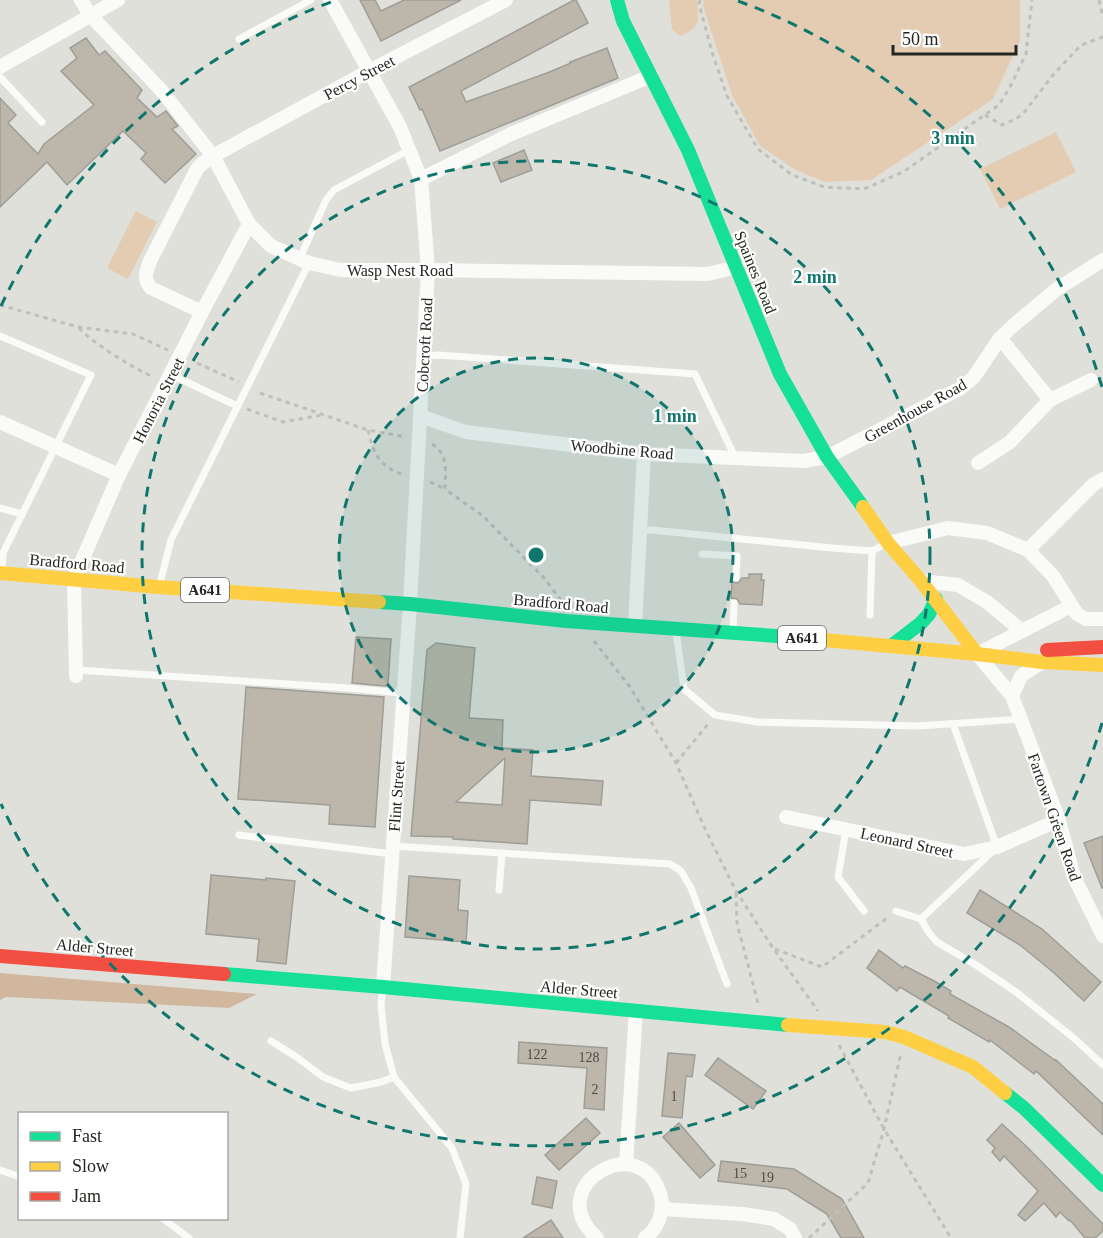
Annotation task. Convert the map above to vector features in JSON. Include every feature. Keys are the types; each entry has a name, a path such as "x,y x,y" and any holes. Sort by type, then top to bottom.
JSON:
{"street":[{"name":"Wasp Nest Road","path":"81,0 90,15 161,90 213,156 249,224 271,246 304,261 340,270 708,274 737,267"},
{"path":"0,67 118,0"},
{"name":"Cobcroft Road","path":"330,0 400,127 421,179 428,270 410,604"},
{"name":"Percy Street","path":"202,312 151,288 145,281 150,261 197,169 213,156 506,0"},
{"name":"Spaines Road","path":"617,0 623,21 688,150 780,375 827,457 888,543 936,599 977,654"},
{"path":"421,179 511,134 651,76"},
{"name":"Honoria Street","path":"74,579 119,476 249,224"},
{"name":"Greenhouse Road","path":"827,457 961,388 974,377 1000,338 1057,289 1103,260"},
{"path":"1000,338 1050,400"},
{"path":"978,463 1010,442 1050,400 1091,380"},
{"name":"Woodbine Road","path":"420,416 466,432 644,454 804,460 827,457"},
{"path":"0,422 119,476"},
{"path":"631,626 644,454"},
{"path":"1028,550 1094,484 1103,479"},
{"path":"888,543 948,528 987,533 1028,550 1053,576 1077,614 1086,619 1103,619"},
{"name":"Bradford Road","path":"1,574 410,604 566,621 733,632 977,654"},
{"path":"74,579 76,673"},
{"path":"921,581 958,585 987,602 1022,631"},
{"path":"891,646 921,623 929,614 936,599"},
{"name":"Flint Street","path":"383,987 410,604"},
{"path":"977,654 1071,606"},
{"name":"A641","path":"977,654 1103,647"},
{"name":"A641","path":"977,654 1042,662 1103,665"},
{"name":"Fartown Green Road","path":"977,654 1012,696 1059,820 1074,877 1103,936"},
{"path":"1012,696 1021,676 1042,662"},
{"name":"Leonard Street","path":"786,817 964,854 997,848 1059,820"},
{"name":"Alder Street","path":"0,956 383,987 885,1032 904,1037 974,1066 1024,1108 1103,1185"},
{"path":"626,1164 636,1011"},
{"path":"597,1238 589,1231 582,1216 580,1202 584,1188 598,1172 612,1165 626,1164 639,1168 650,1176 658,1187 662,1204 660,1218 652,1233 645,1238"},
{"path":"662,1209 743,1214 774,1219 790,1235"}],"lane":[{"path":"239,39 311,0"},
{"path":"0,77 42,122"},
{"path":"158,587 171,540 255,370 304,261 322,207 334,190 409,150"},
{"path":"0,336 91,375 3,553 1,574"},
{"path":"423,356 439,355 695,374 735,458"},
{"path":"170,375 239,403"},
{"path":"0,508 22,514"},
{"path":"640,530 832,549 872,551 888,543"},
{"path":"870,615 872,551"},
{"path":"702,554 737,556 736,578"},
{"path":"733,632 734,603"},
{"path":"676,628 684,689 715,715 757,722 918,726 1021,718"},
{"path":"76,673 404,693"},
{"path":"921,919 997,848 953,724"},
{"path":"846,829 838,877 864,911"},
{"path":"239,835 392,850 670,864 681,871 691,888 727,984"},
{"path":"499,890 502,854"},
{"path":"896,911 921,919 937,942 1016,992 1075,1039 1103,1065"},
{"path":"383,987 381,1005 385,1044 393,1077 452,1148 466,1184 460,1238"},
{"path":"271,1041 323,1077 351,1088 393,1077"},
{"path":"0,1170 18,1177"},
{"path":"165,1220 189,1238"}],"path":[{"path":"700,0 699,4 712,52 727,96 758,149 792,175 824,187 864,189 903,172 999,105 1026,54 1032,0"},
{"path":"1099,0 1103,18"},
{"path":"985,115 1002,125 1014,120 1023,114 1053,75 1081,45 1103,37"},
{"path":"0,305 78,327 133,334 168,350"},
{"path":"78,327 141,372 170,375"},
{"path":"197,363 242,383"},
{"path":"260,393 368,430 419,439 436,446 444,454 445,489"},
{"path":"239,403 283,422 324,414"},
{"path":"368,430 377,458 391,470 445,489 483,516 544,579"},
{"path":"630,687 676,763 736,891 823,1018"},
{"path":"676,763 715,715"},
{"path":"736,891 737,923 764,1022"},
{"path":"773,948 822,966 896,911"},
{"path":"809,1238 868,1183 884,1129 904,1037"},
{"path":"839,1045 884,1129 951,1238"}],"shaded area":[{"path":"669,0 697,0 698,22 693,29 681,36 672,30"},
{"path":"704,0 1020,0 1020,41 993,99 871,180 824,182 794,169 760,146 732,95 703,6"},
{"path":"1056,132 1076,172 1000,209 980,169"},
{"path":"136,211 157,222 128,279 107,268"},
{"path":"0,973 257,994 229,1008 6,997 0,1000"}],"building":[{"path":"360,0 375,0 381,11 404,0 461,0 381,41"},
{"path":"574,0 588,23 461,91 466,102 547,73 607,48 618,78 440,151 422,109 420,110 409,87"},
{"path":"86,38 99,55 105,51 142,90 137,98 157,117 166,111 178,126 172,129 196,154 165,183 141,159 146,153 123,131 67,185 47,162 0,207 0,98 16,115 8,123 38,154 44,144 94,105 61,71 77,58 70,48"},
{"path":"524,150 532,170 501,182 493,163"},
{"path":"749,574 762,574 761,580 764,580 762,605 740,604 737,599 731,598 732,582 738,583 742,578 749,578"},
{"path":"356,637 391,639 388,685 352,683"},
{"path":"436,643 475,648 469,718 503,720 502,748 533,750 531,776 603,781 601,805 530,800 527,844 453,839 453,837 411,836 427,650","holes":["505,758 502,805 456,802"]},
{"path":"246,687 384,697 375,827 329,824 330,805 238,799"},
{"path":"1103,836 1103,888 1102,888 1084,843"},
{"path":"211,875 295,881 286,964 257,961 259,939 206,934"},
{"path":"409,876 460,880 458,910 468,911 466,942 405,937"},
{"path":"980,890 1042,929 1101,982 1084,1001 1020,945 967,913"},
{"path":"879,950 903,968 905,966 936,982 951,991 950,994 1009,1027 1056,1060 1103,1104 1103,1135 1036,1071 1034,1074 990,1040 989,1042 948,1018 949,1016 900,987 897,991 867,968"},
{"path":"519,1042 607,1048 604,1110 584,1108 587,1068 518,1063"},
{"path":"668,1053 695,1055 692,1077 686,1076 682,1118 662,1116"},
{"path":"718,1058 766,1091 753,1109 705,1075"},
{"path":"586,1118 600,1133 559,1170 545,1155"},
{"path":"679,1123 715,1165 700,1178 663,1137"},
{"path":"1002,1124 1103,1224 1103,1231 1095,1238 1085,1238 1070,1220 1060,1212 1056,1217 1044,1203 1025,1221 1018,1215 1038,1191 1004,1156 1000,1161 992,1152 995,1148 987,1140"},
{"path":"721,1161 794,1169 842,1199 864,1238 841,1238 827,1214 787,1189 718,1181"},
{"path":"537,1177 557,1181 552,1208 532,1204"},
{"path":"551,1220 563,1238 523,1238"}],"traffic: fast":[{"path":"617,0 623,21 688,150 780,374 827,457 863,507"},
{"path":"891,646 921,623 929,614 936,599"},
{"path":"379,602 566,621 791,637"},
{"path":"224,974 788,1025"},
{"path":"1005,1093 1024,1108 1103,1185"}],"traffic: slow":[{"path":"863,507 888,543 921,581 977,654"},
{"path":"0,573 158,587 379,602"},
{"path":"791,637 1042,662 1103,665"},
{"path":"788,1025 885,1032 904,1037 973,1067 1005,1093"}],"traffic: jam":[{"path":"1047,650 1103,647"},
{"path":"0,956 224,974"}]}
